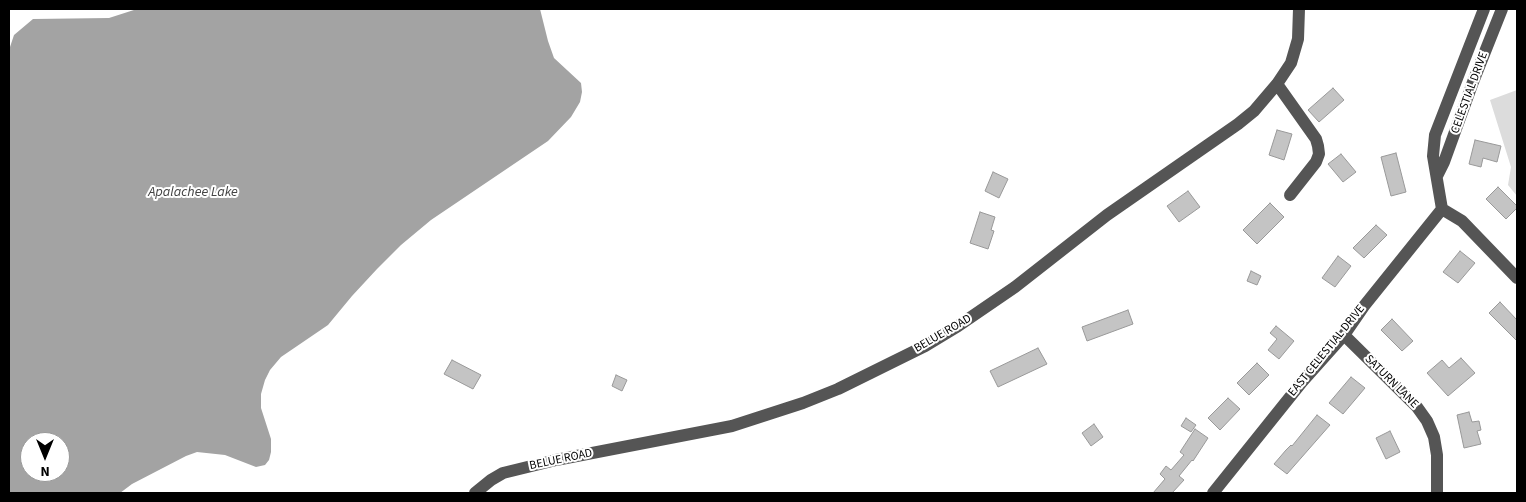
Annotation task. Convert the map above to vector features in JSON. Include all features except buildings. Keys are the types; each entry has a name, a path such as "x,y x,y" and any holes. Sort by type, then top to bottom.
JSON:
{"street":[{"name":"BELUE ROAD","path":"476,493 491,480 503,473 529,466 582,454 695,434 768,416 838,389 925,346 958,326 1014,287 1107,215 1238,124 1254,110 1277,84 1288,68 1295,51 1299,28 1299,9"},
{"name":"CELESTIAL DRIVE","path":"1442,208 1433,156 1435,134 1484,9"},
{"name":"CELESTIAL DRIVE","path":"1437,176 1502,9"},
{"path":"1277,84 1316,139 1319,154 1316,162 1290,195"},
{"path":"1442,208 1462,221 1517,278"},
{"name":"EAST CELESTIAL DRIVE","path":"1213,493 1302,382 1344,335 1442,208"},
{"name":"SATURN LANE","path":"1344,335 1417,407 1427,421 1434,438 1437,455 1437,493"}],"shaded area":[{"path":"1517,90 1517,196 1508,185 1511,167 1490,100"}],"water":[{"name":"Apalachee Lake","path":"137,9 540,9 554,58 581,83 582,92 580,102 571,117 548,141 431,220 401,245 377,269 328,325 281,357 270,370 261,394 261,408 271,439 271,452 269,460 265,465 256,467 225,455 197,452 132,484 120,493 9,493 9,54 14,35 33,19 109,18"}]}
